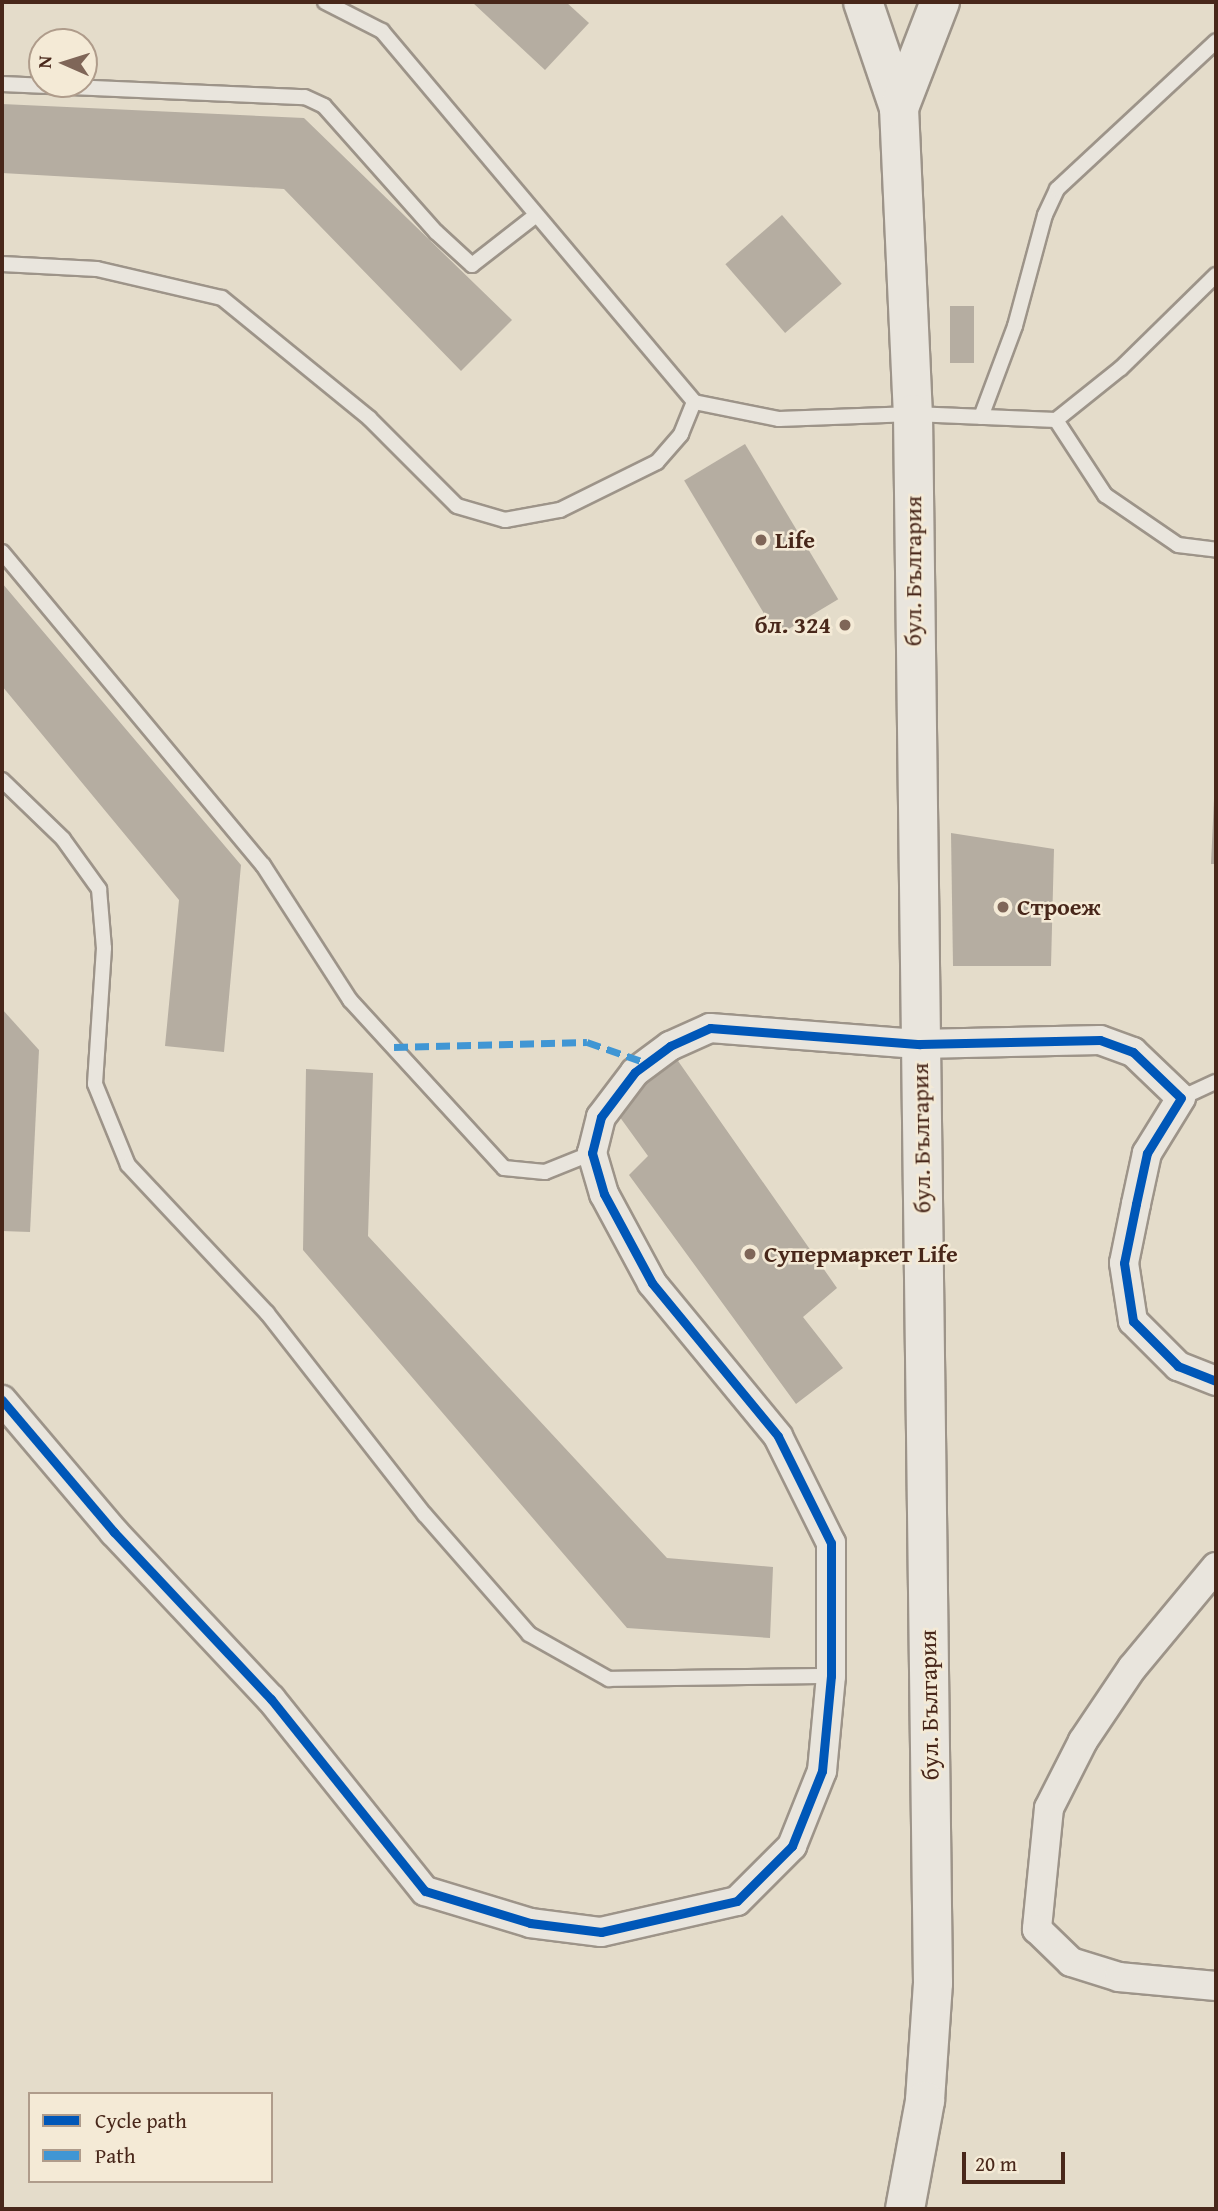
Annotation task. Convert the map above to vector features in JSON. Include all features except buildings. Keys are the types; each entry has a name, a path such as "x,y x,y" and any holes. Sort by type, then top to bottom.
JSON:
{"street":[{"path":"863,2 899,108"},
{"path":"899,108 940,2"},
{"name":"бул. България","path":"899,108 913,414 933,1983 925,2101 905,2209"},
{"path":"2,1400 114,1532 271,1699 425,1891 530,1923 601,1931 737,1901 792,1846 822,1771 831,1676 831,1543 778,1436 652,1283 604,1194 592,1153 601,1117 635,1072 670,1045 710,1028 920,1044 1100,1040 1133,1052 1181,1098 1147,1153 1124,1263 1133,1321 1178,1366 1216,1381"},
{"path":"1216,1567 1132,1668 1083,1741 1049,1808 1037,1929 1071,1962 1119,1977 1216,1986"}],"lane":[{"path":"325,2 382,31 694,402 779,419 913,414 1056,420 1121,368 1216,275"},
{"path":"981,417 1015,326 1045,215 1057,189 1216,41"},
{"path":"2,84 305,97 324,106 436,232 472,265 535,216"},
{"path":"2,264 97,269 222,298 369,418 457,506 505,520 560,510 657,462 681,434 694,402"},
{"path":"1056,420 1105,495 1178,545 1216,550"},
{"path":"2,552 263,864 350,1000 504,1168 545,1172 592,1153"},
{"path":"2,780 63,839 99,889 104,948 95,1084 128,1165 267,1313 425,1515 529,1634 609,1679 831,1676"},
{"path":"1181,1098 1216,1082"}],"marked path":[{"path":"394,1047 587,1042 647,1063"}],"cycle path":[{"path":"2,1400 114,1532 271,1699 425,1891 530,1923 601,1932 737,1901 792,1846 822,1771 831,1676 831,1543 778,1436 652,1283 604,1194 592,1153 601,1117 635,1072 670,1046 710,1028 920,1044 1100,1040 1133,1052 1181,1098 1147,1153 1136,1204 1124,1263 1133,1321 1178,1366 1216,1381"}],"place":[{"name":"Life","path":"761,540"},
{"name":"бл. 324","path":"845,625"},
{"name":"Строеж","path":"1003,907"},
{"name":"Супермаркет Life","path":"750,1254"}]}
